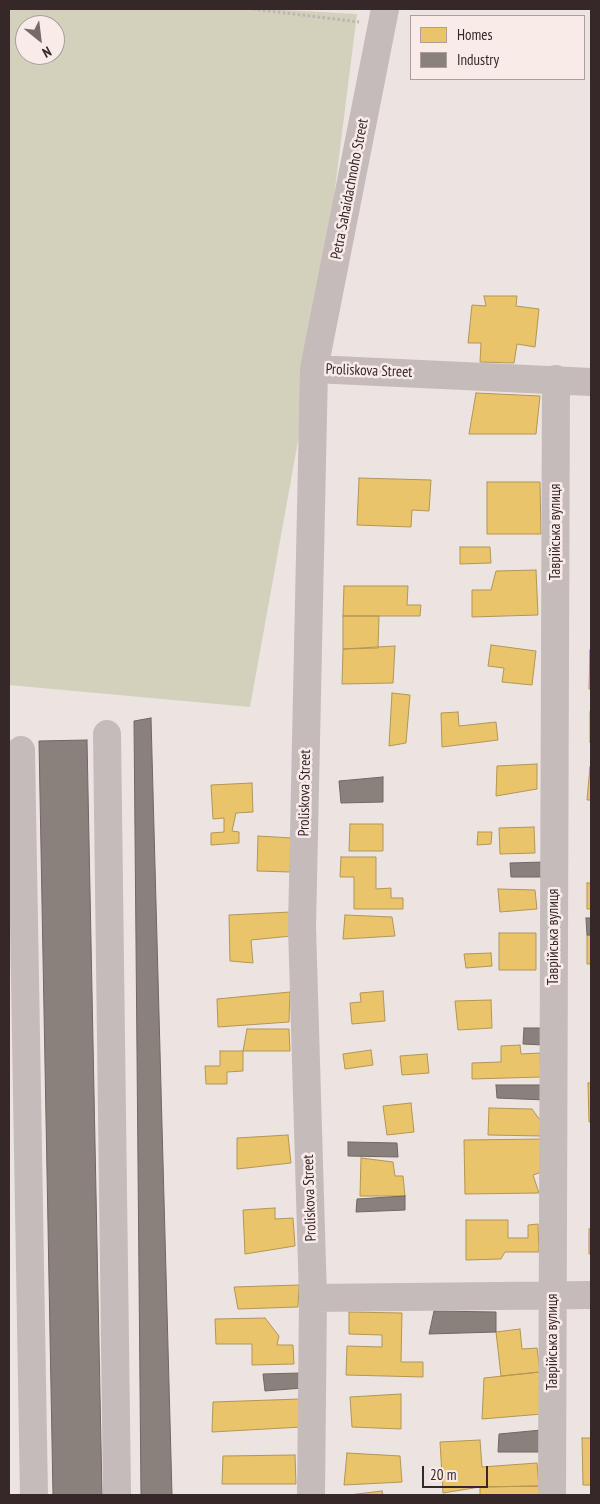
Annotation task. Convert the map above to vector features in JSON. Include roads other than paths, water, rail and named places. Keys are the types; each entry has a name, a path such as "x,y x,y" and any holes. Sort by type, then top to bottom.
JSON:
{"street":[{"name":"Petra Sahaidachnoho Street","path":"314,369 384,17"},
{"name":"Proliskova Street","path":"311,1495 312,1298 302,927 314,369 591,382"},
{"name":"Таврійська вулиця","path":"552,1495 556,379"},
{"path":"107,734 117,1495"},
{"path":"21,750 34,1495"},
{"path":"312,1298 591,1295"}]}
